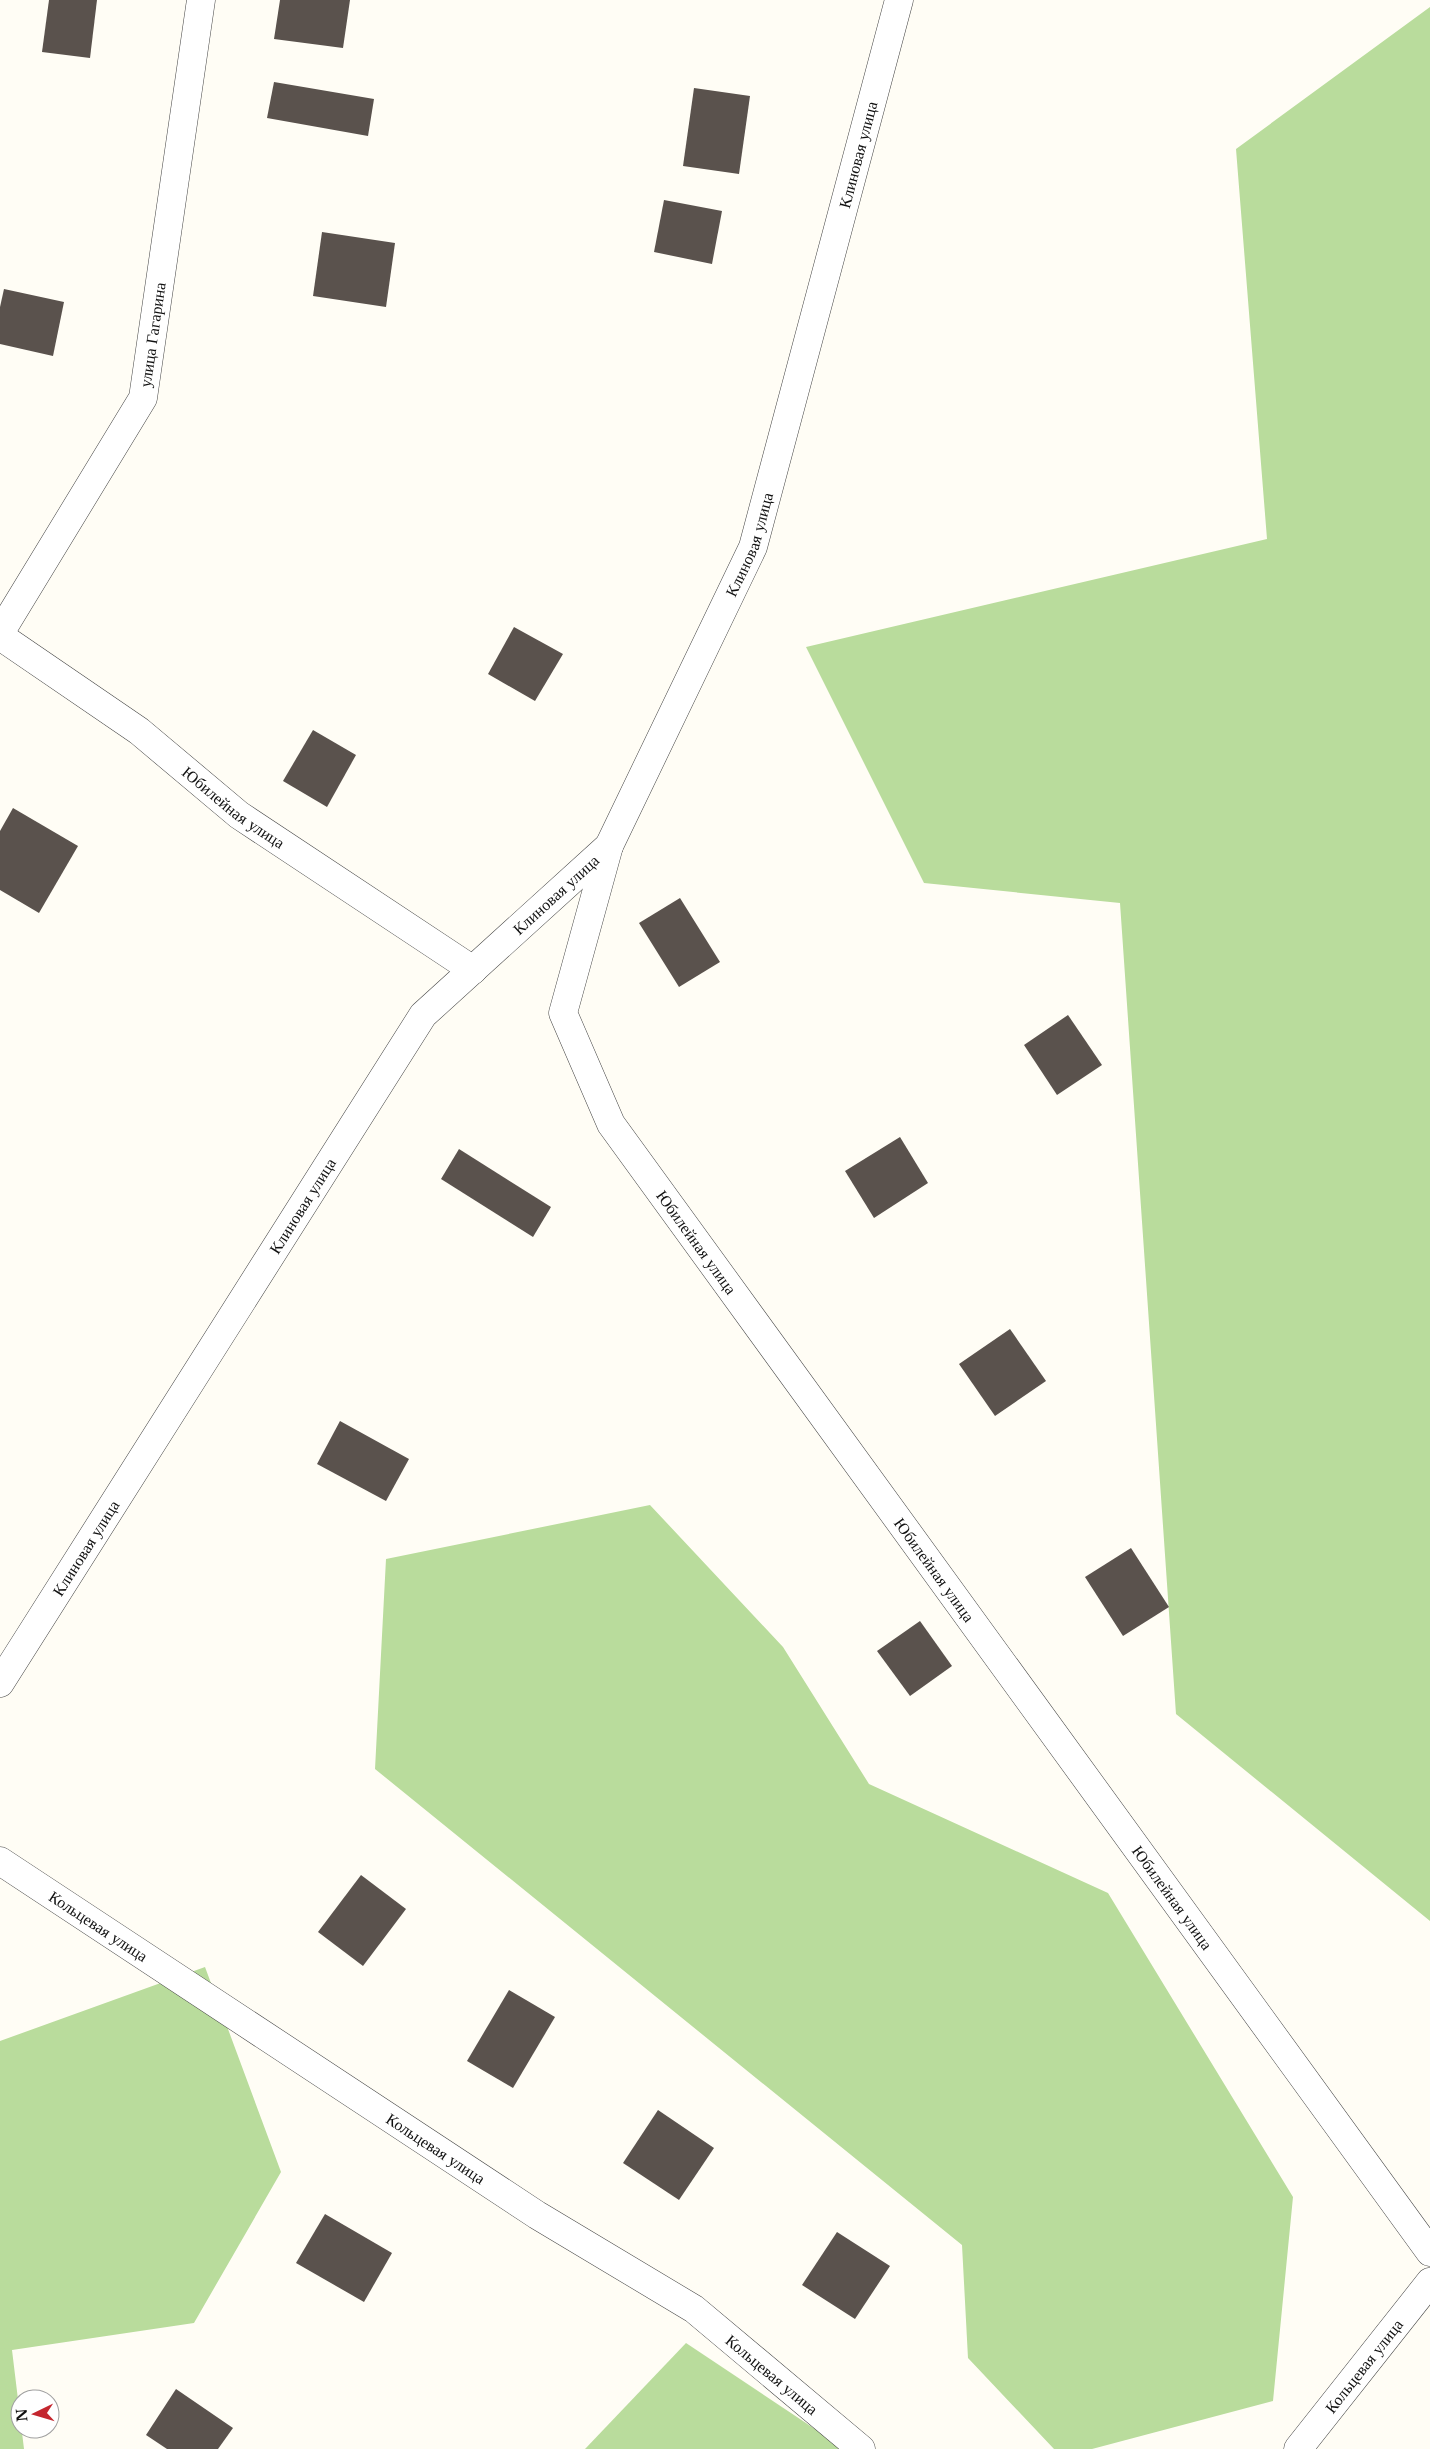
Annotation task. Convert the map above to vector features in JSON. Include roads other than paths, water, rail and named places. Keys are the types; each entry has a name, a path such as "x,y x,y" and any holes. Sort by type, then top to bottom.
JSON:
{"street":[{"name":"улица Гагарина","path":"0,635 142,398 201,0"},
{"name":"Клиновая улица","path":"0,1683 423,1015 609,846 753,547 899,0"},
{"name":"Юбилейная улица","path":"0,635 139,731 239,815 472,970"},
{"name":"Юбилейная улица","path":"609,846 563,1013 611,1124 1430,2252"},
{"name":"Кольцевая улица","path":"0,1861 537,2215 694,2309 861,2449"},
{"name":"Кольцевая улица","path":"1298,2449 1430,2282"}]}
